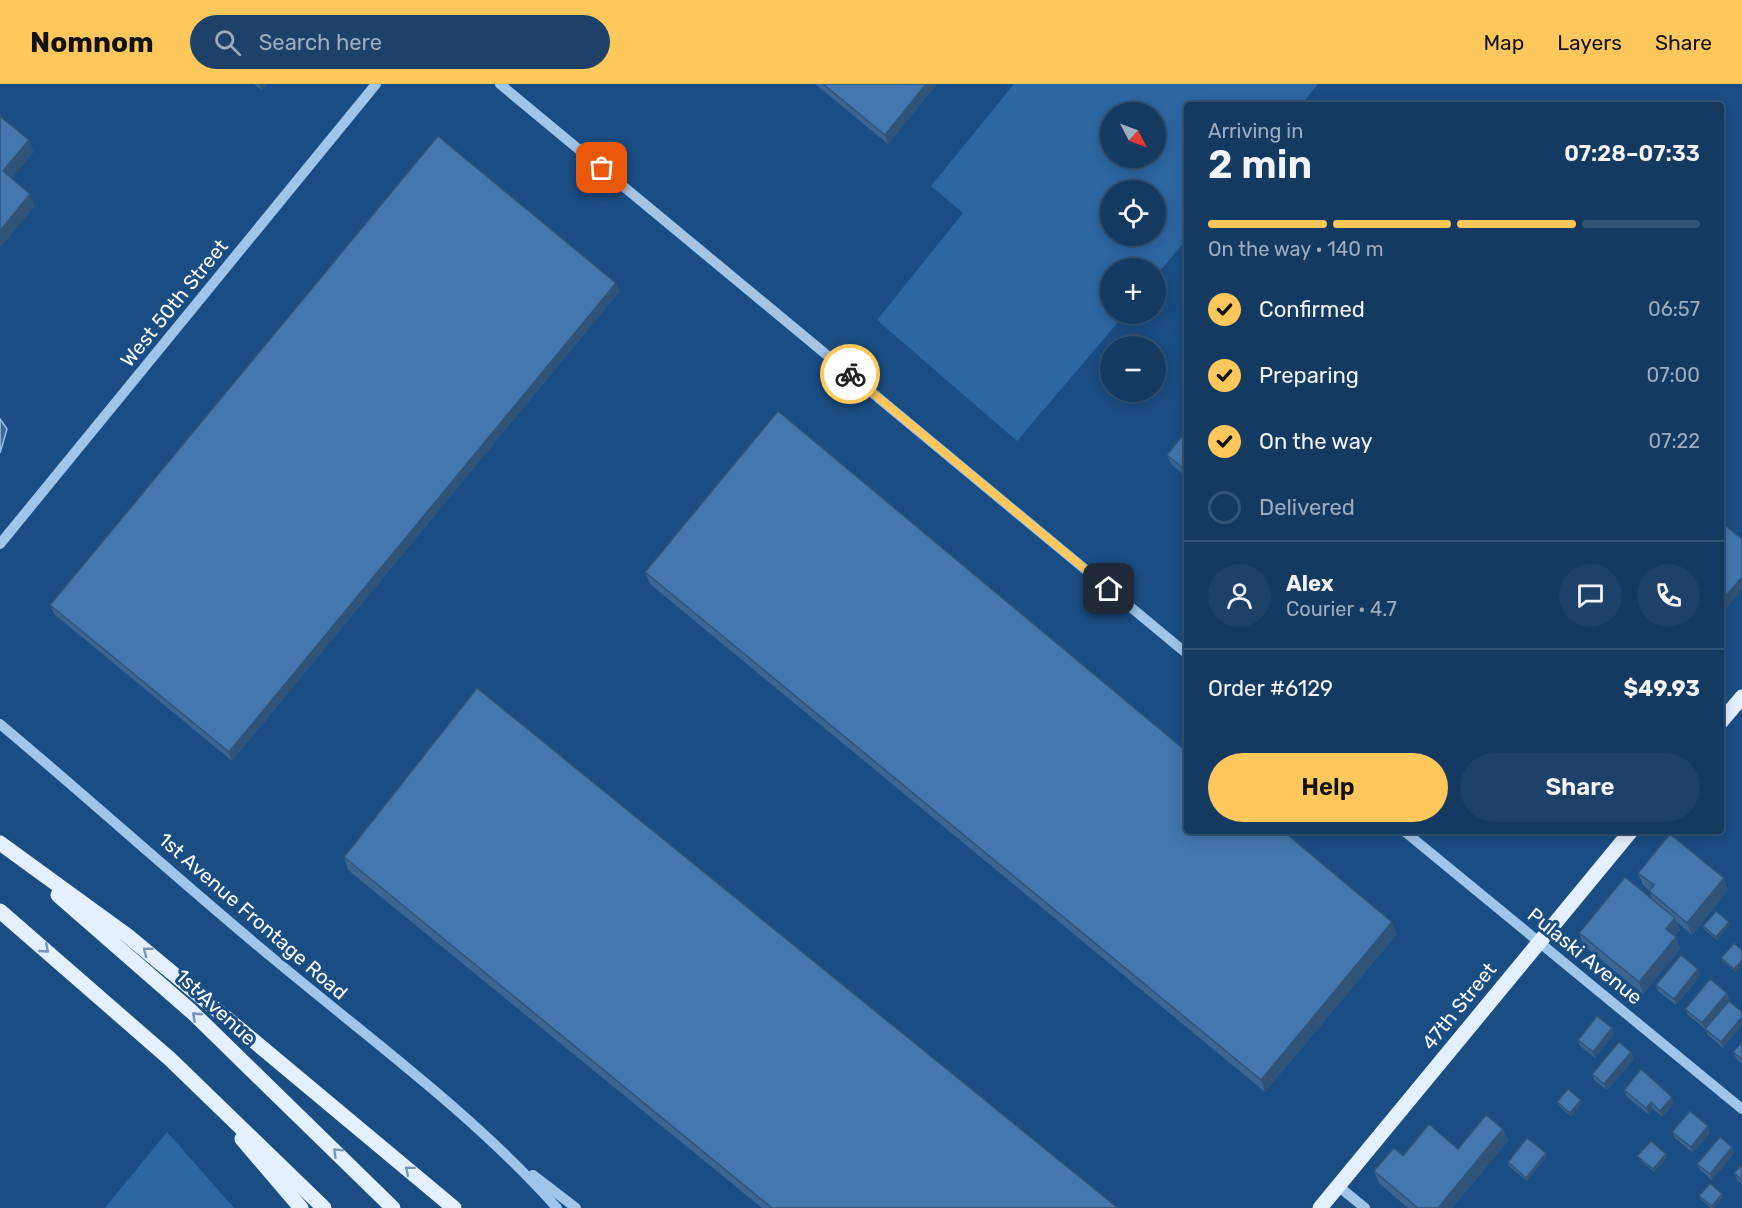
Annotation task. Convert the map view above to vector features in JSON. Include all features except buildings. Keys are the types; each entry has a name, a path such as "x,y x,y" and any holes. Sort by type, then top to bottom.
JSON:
{"main road":[{"path":"1724,718 1742,698"},
{"name":"47th Street","path":"1320,1208 1629,834"},
{"path":"0,845 129,936 454,1208"},
{"name":"1st Avenue","path":"0,845 192,1012 393,1208"},
{"path":"0,912 170,1059 324,1208"},
{"path":"170,1059 301,1208"}],"street":[{"name":"West 50th Street","path":"0,544 376,84"},
{"path":"500,84 1184,651"},
{"name":"1st Avenue Frontage Road","path":"0,724 483,1135 576,1208"},
{"name":"Pulaski Avenue","path":"1408,834 1742,1109"},
{"name":"1st Avenue Frontage Road","path":"483,1135 557,1208"},
{"path":"1338,1186 1365,1208"}],"shaded area":[{"path":"1014,84 1318,84 1303,102 1184,102 1184,242 1166,264 1166,258 1100,258 1100,324 1116,324 1106,336 1100,336 1100,343 1017,441 877,320 963,213 931,186"},
{"path":"0,419 7,429 0,453"},
{"path":"167,1132 234,1208 105,1208"}],"way so far":[{"path":"602,168 850,374"}],"route":[{"path":"850,374 1109,589"}]}
